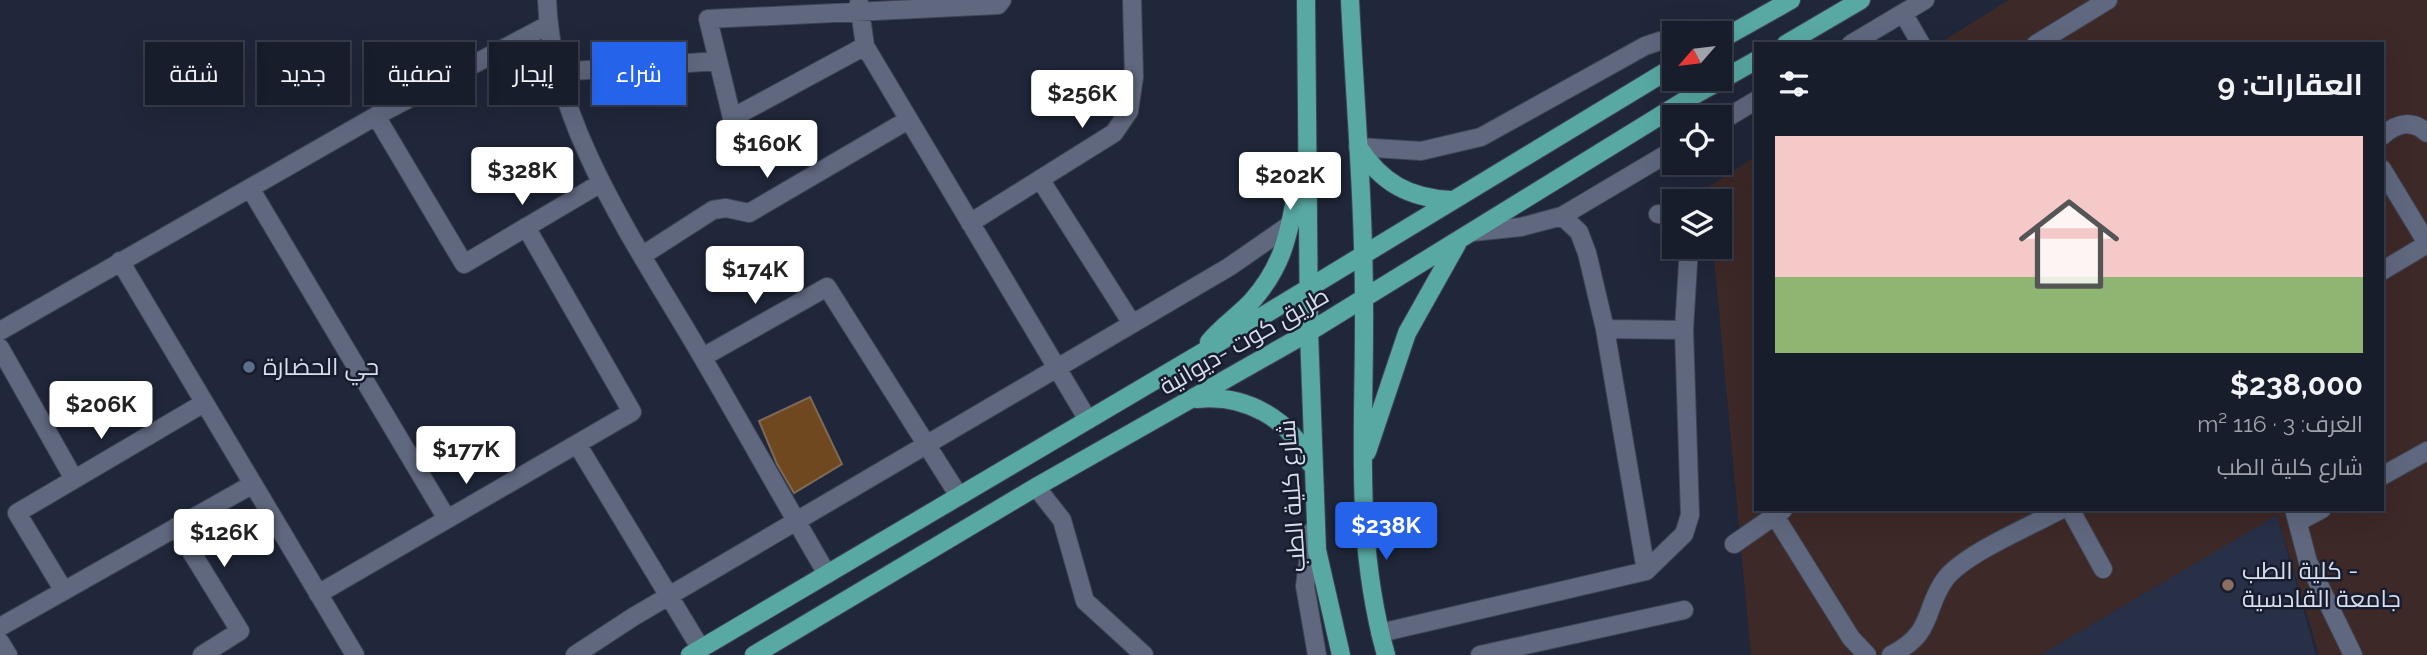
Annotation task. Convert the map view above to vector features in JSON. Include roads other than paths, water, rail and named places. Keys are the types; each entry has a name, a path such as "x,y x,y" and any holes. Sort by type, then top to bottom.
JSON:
{"main road":[{"path":"1203,352 1219,329 1250,303 1273,274 1283,256 1309,139 1306,0"},
{"path":"1350,0 1364,252 1360,472 1365,548 1386,655"},
{"path":"1732,33 1791,0"},
{"path":"1789,42 1861,0"},
{"name":"طريق كوت -ديوانية","path":"754,655 1036,486 1193,400 1309,332 1684,101 1754,62"},
{"name":"طريق كوت -ديوانية","path":"695,652 1203,352 1662,74"},
{"name":"شارع كلية الطب","path":"1309,139 1312,468 1322,582 1341,655"},
{"path":"1358,147 1371,166 1387,182 1418,196 1451,200"},
{"path":"1360,472 1407,333 1466,237"},
{"path":"1193,400 1226,399 1258,408 1285,427 1306,453 1312,468"}],"street":[{"path":"547,0 552,42"},
{"path":"970,223 1114,133 1129,111 1134,77 1132,0"},
{"path":"1855,42 1925,0"},
{"path":"2039,42 2108,0"},
{"path":"865,46 732,118 708,19 859,6 1000,3"},
{"path":"859,6 865,46 1088,420"},
{"path":"1903,13 1920,42"},
{"path":"0,331 376,116 548,25"},
{"path":"1358,147 1421,151 1481,136 1645,46 1662,41"},
{"path":"578,71 718,61"},
{"path":"1732,115 1754,102"},
{"path":"571,105 601,183 827,574"},
{"path":"376,116 464,264 601,183"},
{"path":"643,255 713,210 726,208 749,213 908,120"},
{"path":"2384,135 2402,123 2415,124 2427,133"},
{"path":"1466,237 1531,226 1562,216 1662,157"},
{"path":"2384,172 2427,244 2384,270"},
{"path":"1040,179 1131,323"},
{"path":"250,188 447,519"},
{"path":"1562,216 1579,232 1605,329 1646,571"},
{"path":"575,655 1055,367 1229,267 1292,224"},
{"path":"318,594 632,412 526,227"},
{"path":"1380,633 1646,571 1684,534 1690,515 1684,330 1688,259"},
{"path":"120,261 355,655"},
{"path":"703,357 827,287 959,496"},
{"path":"1605,329 1684,330"},
{"path":"0,348 74,480"},
{"path":"64,591 17,513 204,403"},
{"path":"577,444 668,597 695,652"},
{"path":"2384,475 2427,451"},
{"path":"0,627 253,484"},
{"path":"1036,486 1062,520 1085,601 1144,655"},
{"path":"1315,510 1305,586 1317,655"},
{"path":"1891,655 1904,648 1928,623 1944,580 1961,564 2058,511"},
{"path":"2071,511 2103,569"},
{"path":"2315,511 2296,516 2308,562 2353,655"},
{"path":"1734,544 1780,513 1851,638 1867,655"},
{"path":"176,527 240,631 202,655"},
{"path":"1480,655 1684,610"},
{"path":"0,642 8,655"}],"place":[{"name":"حي الحضارة","path":"249,367"},
{"name":"كلية الطب - جامعة القادسية","path":"2228,585"}]}
